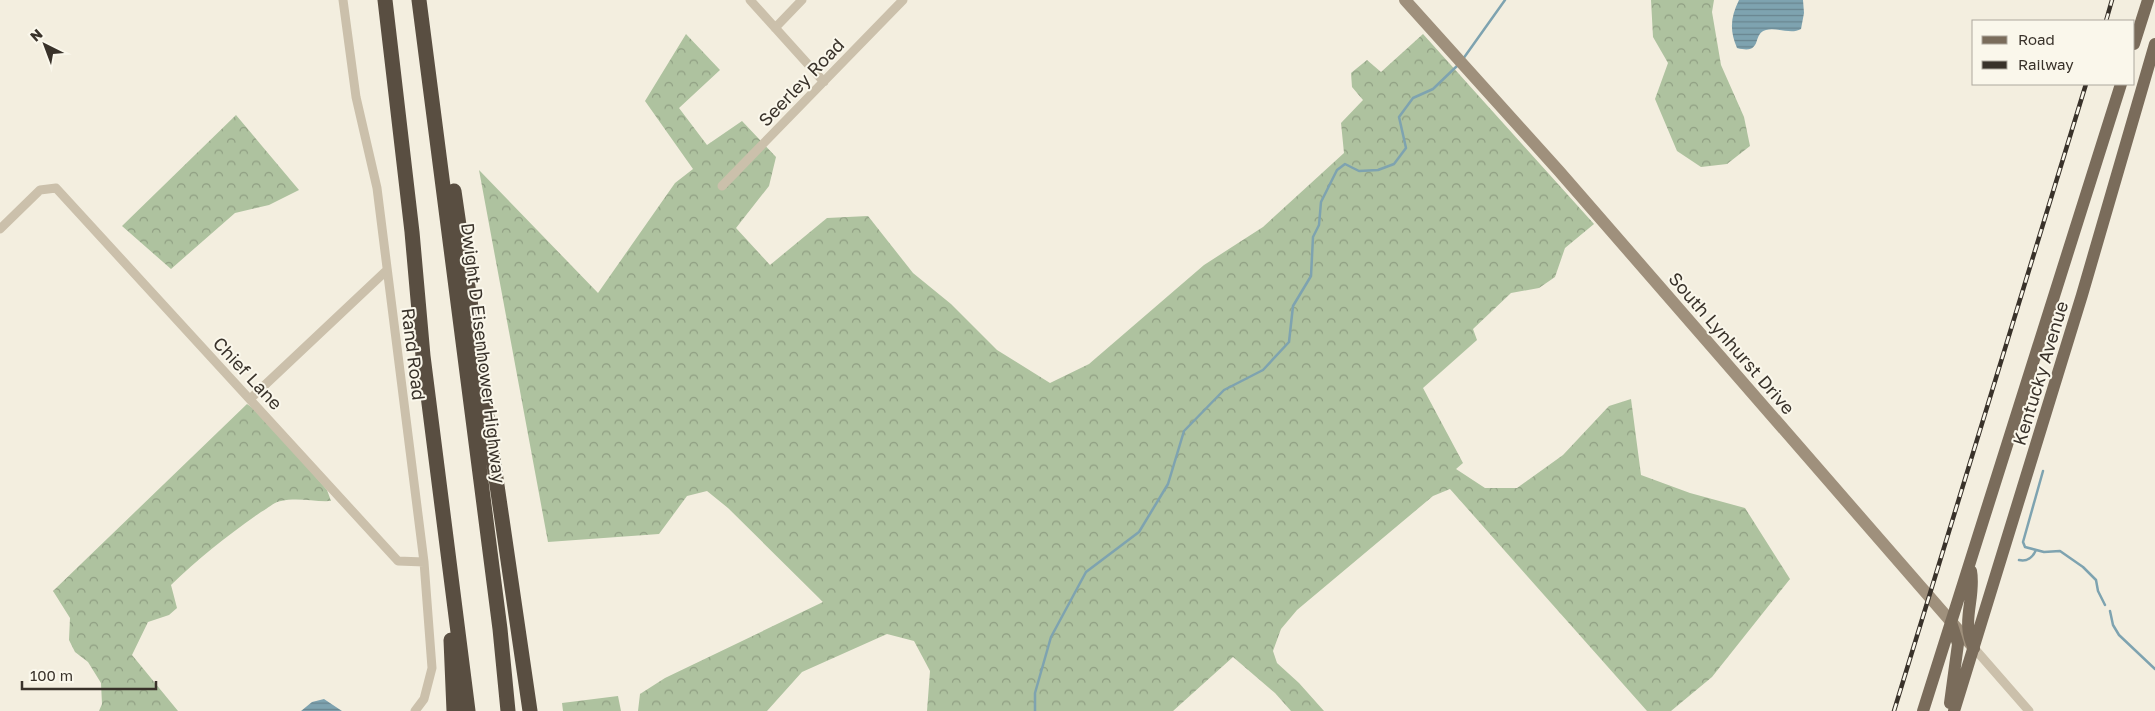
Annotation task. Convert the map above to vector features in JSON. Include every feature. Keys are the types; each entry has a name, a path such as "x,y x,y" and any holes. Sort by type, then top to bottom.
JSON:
{"highway":[{"path":"385,0 412,232 423,356 447,549 466,681 468,711"},
{"name":"Dwight D Eisenhower Highway","path":"419,0 499,620 508,711"},
{"path":"426,52 458,212 530,711"},
{"path":"447,549 454,711"}],"main road":[{"name":"South Lynhurst Drive","path":"1405,0 1671,298 1974,648"},
{"path":"2135,41 2148,0"},
{"name":"Kentucky Avenue","path":"1954,711 2082,295 2155,44"},
{"name":"Kentucky Avenue","path":"1923,711 2121,85"},
{"path":"1969,563 1972,583 1967,622 1974,648"},
{"path":"1951,622 1958,644 1950,701 1954,711"}],"street":[{"name":"Rand Road","path":"343,0 356,97 376,188 424,562 432,668 424,698 415,711"},
{"path":"750,0 824,82"},
{"path":"775,28 802,0"},
{"name":"Seerley Road","path":"722,186 903,0"},
{"name":"Chief Lane","path":"0,229 40,190 56,188 398,562 424,562"},
{"path":"250,399 387,270"},
{"name":"South Lynhurst Drive","path":"1974,648 2030,711"}],"green space":[{"path":"1651,0 1714,0 1712,12 1721,65 1744,117 1750,146 1727,164 1701,167 1677,151 1655,99 1668,63 1653,37"},
{"path":"686,34 720,70 679,108 707,145 742,121 776,157 769,186 736,228 770,265 827,218 868,216 913,273 951,304 997,350 1050,383 1089,364 1204,265 1263,227 1344,153 1341,123 1363,100 1352,87 1351,73 1367,60 1381,72 1423,34 1594,224 1565,248 1555,277 1539,288 1511,293 1473,329 1477,340 1423,388 1463,463 1456,469 1485,488 1517,488 1563,455 1609,406 1631,399 1641,475 1690,493 1745,508 1790,579 1712,677 1671,711 1647,711 1450,489 1433,496 1297,610 1281,629 1273,651 1277,663 1299,683 1324,711 1291,711 1275,693 1233,657 1173,711 927,711 930,671 914,641 887,634 802,672 767,711 638,711 640,694 665,678 823,602 728,508 707,491 687,496 659,534 548,542 479,170 598,293 675,183 693,169 645,101"},
{"path":"236,115 299,190 269,205 235,213 171,269 122,226"},
{"path":"247,404 260,413 327,490 331,501 294,499 276,503 226,538 192,565 171,585 177,608 169,615 148,622 132,655 178,711 99,711 102,704 101,683 88,662 75,652 69,640 70,618 53,591"},
{"path":"618,696 621,711 563,711 562,703"}],"water":[{"path":"1739,0 1803,0 1804,13 1801,29 1797,31 1766,30 1759,35 1751,49 1737,48 1734,41 1732,23"},
{"path":"324,699 342,711 301,711 312,702"}],"waterway":[{"path":"1463,59 1505,0"},
{"path":"1035,711 1035,693 1051,637 1086,572 1139,532 1168,484 1184,431 1224,390 1263,370 1289,342 1293,306 1311,276 1313,237 1319,225 1321,202 1337,170 1345,164 1359,171 1378,170 1394,164 1406,148 1399,117 1413,98 1433,89 1458,65"},
{"path":"2043,471 2023,542 2025,547 2044,552 2060,551 2083,567 2096,580 2098,591 2105,605"},
{"path":"2019,560 2029,558 2036,550"},
{"path":"2110,611 2113,625 2119,635 2155,669"}],"railway":[{"path":"2106,20 2112,0"},
{"path":"1894,711 2086,85"}]}
